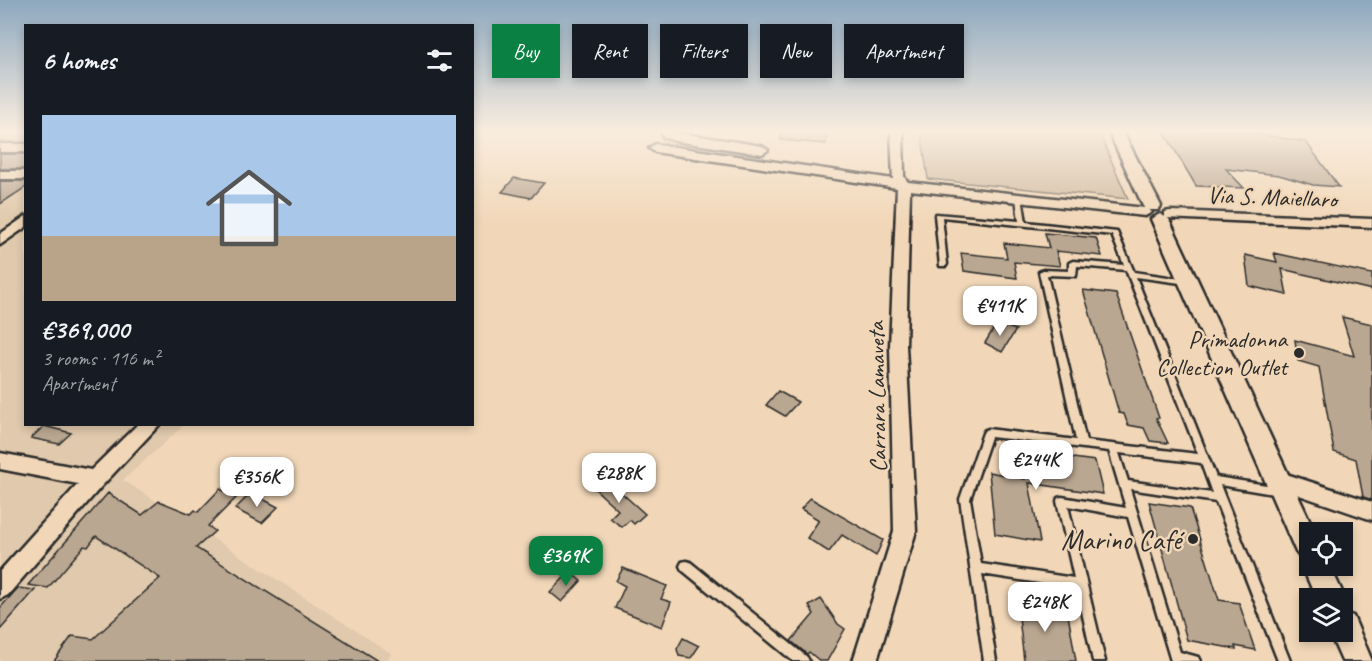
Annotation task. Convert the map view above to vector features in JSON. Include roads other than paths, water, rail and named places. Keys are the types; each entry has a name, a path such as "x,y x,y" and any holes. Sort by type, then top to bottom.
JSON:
{"street":[{"name":"Via S. Maiellaro","path":"741,161 904,185 1157,213 1372,223"},
{"name":"Carrara Lamaveta","path":"865,661 905,531 898,346 904,185 898,178 898,161"},
{"path":"1131,161 1157,213 1299,528"},
{"path":"0,175 24,175"},
{"path":"0,241 24,222"},
{"path":"0,588 96,478 149,426"},
{"path":"0,461 96,478"},
{"path":"1280,486 1372,511"},
{"path":"1349,642 1358,661"}],"lane":[{"path":"1019,198 1023,223"},
{"path":"943,264 938,215 1115,233 1284,661"},
{"path":"1082,445 1043,272 1073,274 1073,263 1188,282"},
{"path":"990,661 965,499 988,433 1204,459"},
{"path":"1113,448 1176,659 1194,661"},
{"path":"1212,480 1280,486"},
{"path":"1124,484 1220,498"},
{"path":"1099,661 1062,501 1131,513"},
{"path":"686,566 802,661"},
{"path":"975,568 1081,584"}],"place":[{"name":"Primadonna Collection Outlet","path":"1299,353"},
{"name":"Marino Café","path":"1193,539"}]}
